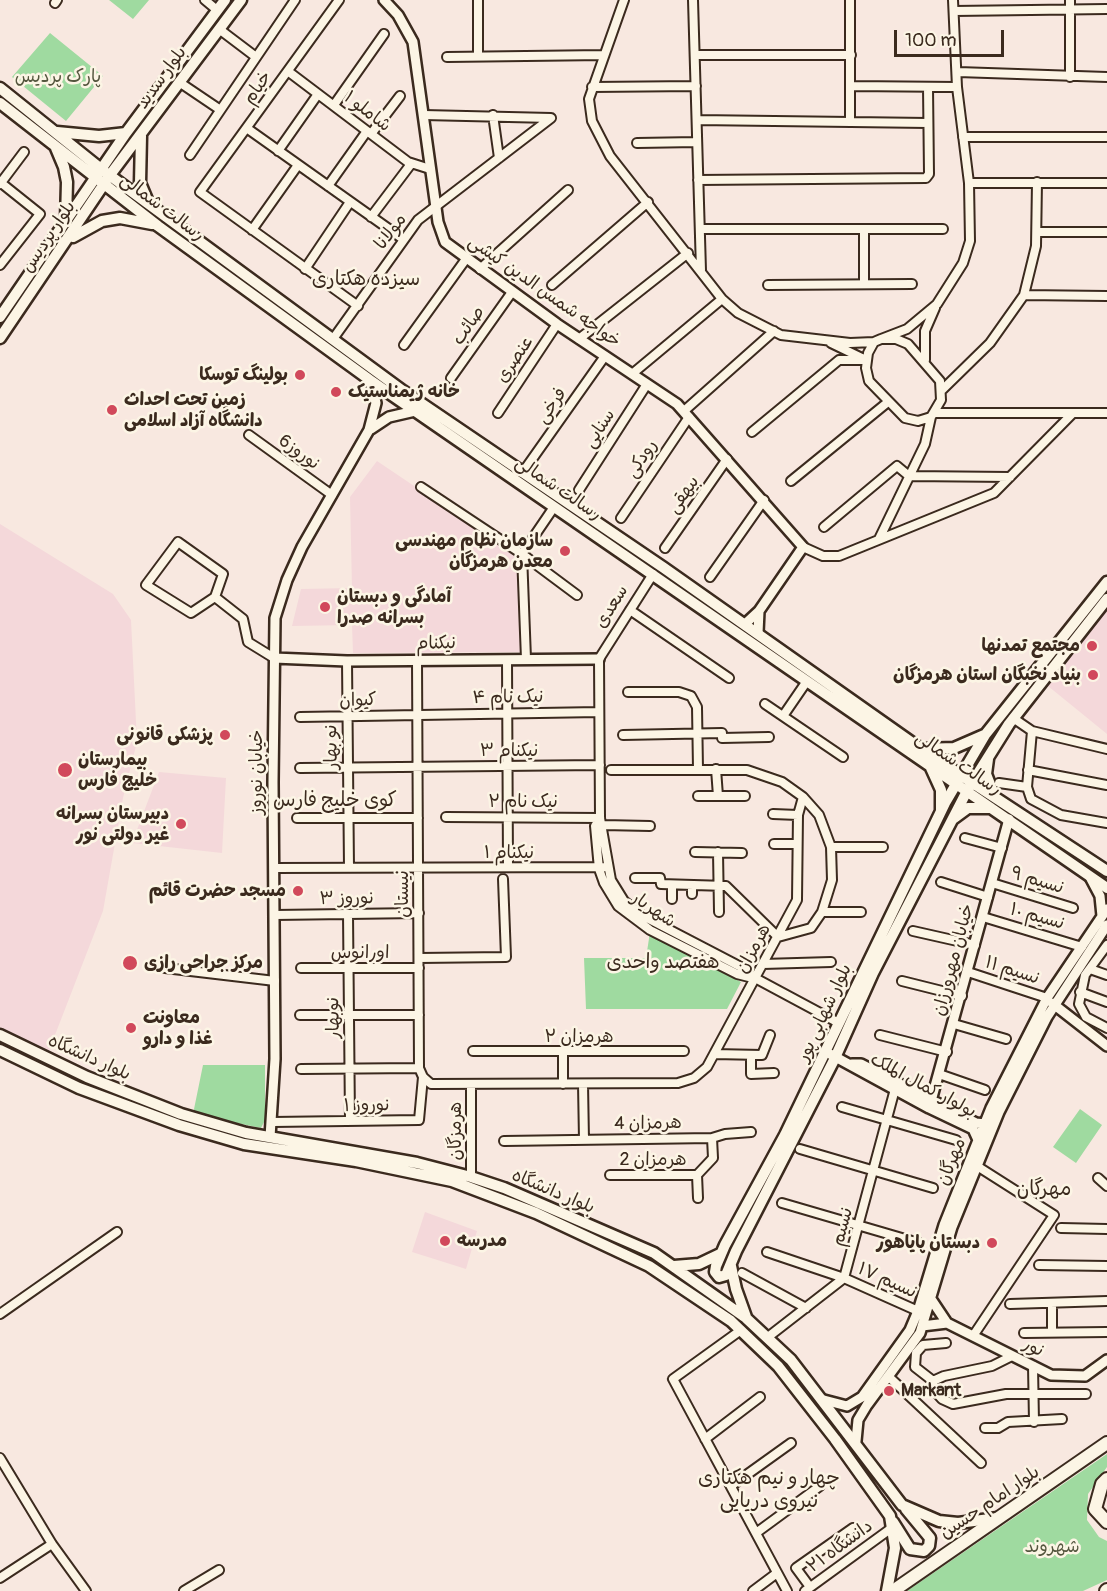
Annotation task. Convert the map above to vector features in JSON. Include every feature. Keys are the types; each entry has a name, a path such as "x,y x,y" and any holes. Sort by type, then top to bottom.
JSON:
{"main road":[{"name":"بلوار سدید","path":"103,177 117,145 225,0"},
{"name":"بلوار سدید","path":"103,177 127,153 241,0"},
{"name":"رسالت شمالی","path":"0,88 53,131 73,153 103,177 124,200 370,380 652,574 921,749 973,780 1107,871"},
{"name":"رسالت شمالی","path":"0,103 54,145 73,153"},
{"path":"53,131 99,136 126,134"},
{"path":"141,135 140,183 148,203"},
{"path":"54,145 64,167 67,183 66,221"},
{"path":"117,145 127,153"},
{"name":"رسالت شمالی","path":"103,177 131,190 403,391 758,633 810,676 929,765 1107,888"},
{"name":"بلوار پردیس","path":"0,317 46,248 103,177"},
{"name":"بلوار پردیس","path":"0,338 66,242 103,177"},
{"path":"124,200 131,190"},
{"path":"66,242 81,231 102,221 137,220 158,226"},
{"path":"46,248 56,256"},
{"path":"962,773 985,735 1107,582"},
{"path":"973,780 1013,718 1107,599"},
{"path":"921,749 954,748 985,735"},
{"path":"988,756 988,782 997,797"},
{"path":"929,765 941,790 940,813"},
{"name":"بلوار شهابی پور","path":"732,1260 831,1054 837,1022 962,773"},
{"name":"بلوار شهابی پور","path":"721,1254 831,1054 849,1027 949,823 973,780"},
{"path":"949,823 968,808 993,809"},
{"path":"837,1022 849,1027"},
{"name":"بلوار دانشگاه","path":"0,1035 87,1077 182,1114 270,1137 406,1161 471,1177 504,1188 654,1253 746,1318 791,1360 930,1538 929,1546 924,1551 910,1549 778,1366 741,1330 704,1302 649,1266 499,1197 452,1181 403,1169 244,1144 179,1125 80,1088 0,1050"},
{"path":"721,1254 716,1272 719,1277 726,1275 732,1260"},
{"path":"674,1266 699,1264 721,1254"},
{"path":"732,1260 736,1289 746,1318"},
{"path":"806,1402 821,1397"},
{"name":"بلوار امام حسین","path":"893,1591 1107,1443"},
{"path":"1107,1479 1102,1484 1095,1509 1107,1522"},
{"path":"902,1505 939,1521 957,1523 1001,1518"},
{"path":"887,1591 895,1548 892,1522"}],"street":[{"path":"205,0 217,10"},
{"path":"190,155 295,0"},
{"name":"خیام","path":"252,230 200,192 248,129 339,0"},
{"name":"خواجه شمس الدين كيشی","path":"384,0 398,15 413,42 440,234 445,242 686,414 803,547"},
{"path":"478,0 478,56"},
{"path":"624,0 592,87 590,112 593,126 610,156 722,299 738,313 774,331 824,340 896,339 908,344 925,360 940,381 942,390"},
{"path":"693,0 701,270"},
{"path":"850,0 850,122"},
{"path":"925,360 925,331 937,304 963,263 970,242 969,183 957,87 953,0"},
{"path":"1070,0 1070,77"},
{"path":"954,10 1107,9"},
{"path":"219,29 256,57"},
{"path":"334,105 384,34"},
{"path":"447,57 604,55"},
{"path":"695,56 851,55"},
{"name":"شاملو ۱","path":"289,72 411,164 430,169"},
{"path":"958,72 1107,77"},
{"path":"180,82 219,109"},
{"path":"592,87 696,86"},
{"path":"850,86 957,87"},
{"path":"698,180 926,178 929,174 928,87"},
{"path":"278,151 318,94"},
{"path":"328,186 400,96"},
{"path":"424,115 493,115 499,158"},
{"name":"مولانا","path":"333,339 418,220 551,118 493,115"},
{"path":"697,120 928,123"},
{"path":"248,129 403,240"},
{"path":"963,137 1107,137"},
{"path":"637,143 697,142"},
{"path":"0,265 40,214 0,183 24,152"},
{"path":"370,217 411,164"},
{"path":"298,165 252,230 358,306"},
{"path":"879,539 925,444 942,390 990,343 1024,295 1033,265 1037,182"},
{"path":"969,183 1107,183"},
{"path":"480,269 568,190"},
{"path":"304,269 351,202"},
{"path":"552,285 648,202"},
{"path":"700,230 944,228"},
{"path":"864,229 864,284"},
{"path":"1036,232 1107,232"},
{"path":"579,339 688,253"},
{"path":"404,345 466,259"},
{"path":"768,285 912,284"},
{"name":"صائب","path":"451,378 512,292"},
{"path":"1024,295 1107,296"},
{"path":"632,374 722,299"},
{"path":"937,304 907,329 877,340 866,360 869,381 905,418 918,421 933,415 1107,413"},
{"name":"عنصری","path":"498,413 557,324"},
{"name":"رودکی","path":"621,518 686,414 774,331"},
{"path":"824,340 866,360"},
{"name":"فرخی","path":"523,472 605,356"},
{"path":"752,432 839,360 866,360"},
{"name":"خیابان نوروز","path":"270,1137 273,1122 275,981 275,618 286,580 302,547 369,430 376,403 370,380"},
{"name":"سنایی","path":"579,490 647,384"},
{"path":"791,481 888,402"},
{"path":"369,430 389,417 415,411"},
{"path":"745,624 759,611 803,547 823,556 839,556 994,493 1073,413"},
{"name":"نوروز6","path":"249,435 332,495"},
{"name":"بیهقی","path":"665,548 727,459"},
{"path":"824,527 897,465 909,476 1010,477"},
{"path":"421,487 522,554 577,594"},
{"path":"710,577 764,500"},
{"path":"526,659 522,554 554,507"},
{"path":"178,542 223,574 215,597 191,613 146,585 178,542"},
{"name":"سعدی","path":"599,659 652,574"},
{"path":"215,597 243,619 248,642 274,658"},
{"path":"630,610 729,678"},
{"path":"758,633 759,611"},
{"name":"نیکنام","path":"274,658 347,661 599,659"},
{"name":"شهریار","path":"599,659 601,822 595,826 603,868 618,906 639,923 737,974 755,978 837,1022"},
{"name":"نیستان","path":"417,660 419,1068 423,1077"},
{"path":"507,660 508,867"},
{"name":"نو بهار","path":"347,661 349,868"},
{"path":"783,716 810,676"},
{"path":"628,692 679,692 691,696 697,707 698,769"},
{"path":"765,704 843,757"},
{"name":"نیک نام ۴","path":"418,714 599,712"},
{"name":"کیوان","path":"300,717 418,714"},
{"path":"1013,718 1032,731 1107,749"},
{"path":"1032,731 1027,787 1031,799 1044,808 1061,815 1107,823"},
{"path":"623,735 722,733 722,738 768,737"},
{"name":"نیکنام ۳","path":"300,768 600,765"},
{"path":"716,769 718,796"},
{"path":"611,770 716,769 747,770 763,774 811,802 819,815 831,847 832,880 822,912 811,928 778,937 726,886 672,885 661,884 660,878 635,878"},
{"path":"1028,770 1107,785"},
{"path":"999,783 1027,787"},
{"path":"698,796 745,796"},
{"name":"هرمزان","path":"471,1084 678,1083 694,1078 707,1067 797,900 798,815 803,797"},
{"path":"773,814 798,815"},
{"name":"نیک نام ۲","path":"446,817 508,817 650,826"},
{"path":"297,818 418,818"},
{"name":"خیابان مهرورزان","path":"931,1104 1010,819"},
{"path":"965,838 1002,848"},
{"path":"774,844 797,844"},
{"path":"831,847 883,847"},
{"path":"694,852 742,853"},
{"path":"718,852 718,912"},
{"path":"274,868 349,868"},
{"name":"نیکنام ۱","path":"349,868 603,868"},
{"path":"1088,874 1098,890 1105,917"},
{"path":"419,958 506,957 503,879"},
{"path":"941,882 988,897"},
{"name":"نسیم ۹","path":"992,883 1073,908"},
{"path":"672,885 672,899"},
{"path":"692,885 692,894"},
{"path":"822,912 861,912"},
{"name":"نوبهار","path":"348,914 350,1121"},
{"name":"نوروز ۳","path":"275,915 418,914"},
{"name":"نسیم ۱۰","path":"983,917 1082,947"},
{"name":"مهرگان","path":"856,1441 858,1420 862,1413 922,1326 931,1299 944,1224 985,1124 1082,947 1105,917"},
{"name":"مهرگان","path":"855,1402 862,1397 882,1371 910,1330 999,1112 1051,1002 1105,917"},
{"path":"913,931 975,945"},
{"path":"1107,945 1090,969 1080,992 1079,1004 1086,1017 1107,1028"},
{"path":"762,964 831,962"},
{"path":"165,968 275,981"},
{"name":"اورانوس","path":"301,968 419,968"},
{"path":"1090,969 1107,975"},
{"name":"نسیم ۱۱","path":"968,972 1051,1002"},
{"path":"902,981 962,996"},
{"path":"1080,992 1107,1002"},
{"path":"1051,1002 1107,1046"},
{"path":"300,1015 419,1015"},
{"path":"954,1024 1006,1038"},
{"path":"714,1054 762,1055 770,1035"},
{"path":"880,1035 947,1052"},
{"name":"هرمزان ۲","path":"473,1051 684,1051"},
{"path":"563,1052 563,1084"},
{"path":"751,1054 751,1074 774,1073"},
{"path":"831,1054 852,1064"},
{"name":"بولوار کمال الملک","path":"852,1064 858,1070 895,1089 976,1123 985,1124"},
{"name":"بولوار کمال الملک","path":"852,1064 861,1064 973,1129 978,1140"},
{"path":"301,1069 419,1068"},
{"path":"939,1074 985,1090"},
{"path":"423,1077 431,1084 471,1084"},
{"name":"نوروز ۱","path":"273,1122 418,1120 423,1077"},
{"name":"هرمزگان","path":"471,1084 471,1177"},
{"path":"584,1084 584,1140"},
{"name":"نسیم","path":"844,1278 895,1089"},
{"path":"843,1107 956,1140"},
{"name":"هرمزان 4","path":"504,1141 712,1138 725,1134 751,1132"},
{"name":"هرمزان 2","path":"698,1198 697,1175 712,1158 712,1138"},
{"path":"800,1149 933,1188"},
{"path":"973,1336 1054,1215 977,1166"},
{"name":"هرمزان 2","path":"610,1175 697,1175"},
{"path":"1098,1178 1107,1186"},
{"path":"782,1203 919,1244"},
{"path":"1061,1228 1107,1229"},
{"path":"0,1314 117,1232"},
{"name":"نسیم ۱۷","path":"767,1252 844,1278 918,1311"},
{"path":"1039,1265 1107,1266"},
{"path":"742,1273 806,1308"},
{"path":"768,1337 844,1278"},
{"name":"نور","path":"931,1299 947,1323 1051,1375 1085,1376 1107,1360"},
{"path":"1010,1304 1107,1301"},
{"path":"1052,1304 1052,1332"},
{"path":"922,1326 947,1323"},
{"path":"741,1330 673,1379 787,1591"},
{"path":"1024,1333 1107,1332"},
{"path":"933,1381 915,1367 916,1353 923,1345 945,1343"},
{"path":"933,1381 944,1376 992,1366 1012,1356"},
{"path":"1033,1366 1034,1422"},
{"path":"889,1377 981,1463"},
{"path":"933,1381 933,1389 942,1399 953,1404 1006,1394 1086,1394"},
{"path":"705,1439 760,1397"},
{"path":"821,1397 847,1406 855,1402"},
{"path":"855,1402 852,1411 856,1415 862,1413"},
{"path":"985,1428 998,1428 1008,1422 1062,1419"},
{"path":"731,1486 791,1443"},
{"path":"0,1458 52,1544 86,1591"},
{"path":"756,1533 820,1486"},
{"name":"دانشگاه ۲۱","path":"808,1589 892,1522"},
{"path":"808,1589 796,1568 853,1528"},
{"path":"0,1578 52,1544"},
{"path":"184,1591 219,1570"},
{"path":"753,1591 777,1573"}],"shaded area":[{"path":"377,461 521,558 520,652 353,653 352,625 292,626 301,589 352,588 350,497"},
{"name":"بیمارستان خلیج فارس","path":"0,524 113,594 131,620 137,742 123,798 103,911 48,1053 0,1027"},
{"name":"مجتمع تمدنها","path":"1107,607 1107,734 1048,686"},
{"name":"دبیرستان بسرانه غیر دولتی نور","path":"159,772 226,778 222,853 132,843"},
{"name":"مدرسه","path":"425,1212 477,1231 466,1269 412,1252"}],"green space":[{"path":"109,0 149,0 133,19"},
{"name":"پارک پردیس","path":"50,33 103,76 66,121 12,77"},
{"path":"650,932 741,982 727,1009 586,1009 584,958 646,958"},
{"path":"203,1065 265,1065 265,1120 261,1128 193,1114"},
{"path":"1080,1109 1102,1125 1076,1163 1053,1147"},
{"name":"شهروند","path":"1107,1454 1107,1467 1088,1494 1087,1520 1099,1537 1107,1541 1107,1580 1083,1591 907,1591"}],"place":[{"name":"بولینگ توسکا","path":"300,375"},
{"name":"خانه ژیمناستیک","path":"336,392"},
{"name":"زمین تحت احداث دانشگاه آزاد اسلامی","path":"112,410"},
{"name":"سازمان نظام مهندسی معدن هرمزگان","path":"565,551"},
{"name":"آمادگی و دبستان بسرانه صدرا","path":"325,607"},
{"name":"مجتمع تمدنها","path":"1092,646"},
{"name":"بنیاد نخبگان استان هرمزگان","path":"1093,675"},
{"name":"پزشکی قانونی","path":"225,735"},
{"name":"بیمارستان خلیج فارس","path":"65,770"},
{"name":"دبیرستان بسرانه غیر دولتی نور","path":"181,824"},
{"name":"مسجد حضرت قائم","path":"298,891"},
{"name":"مرکز جراحی رازی","path":"130,963"},
{"name":"معاونت غذا و دارو","path":"131,1028"},
{"name":"مدرسه","path":"445,1241"},
{"name":"دبستان پایاهور","path":"992,1243"},
{"name":"Markant","path":"889,1391"}],"district":[{"name":"سیزده هکتاری","path":"366,280"},
{"name":"کوی خلیج فارس","path":"335,801"},
{"name":"هفتصد واحدی","path":"663,963"},
{"name":"مهرگان","path":"1044,1190"},
{"name":"چهار و نیم هکتاری نیروی دریایی","path":"769,1490"}]}
